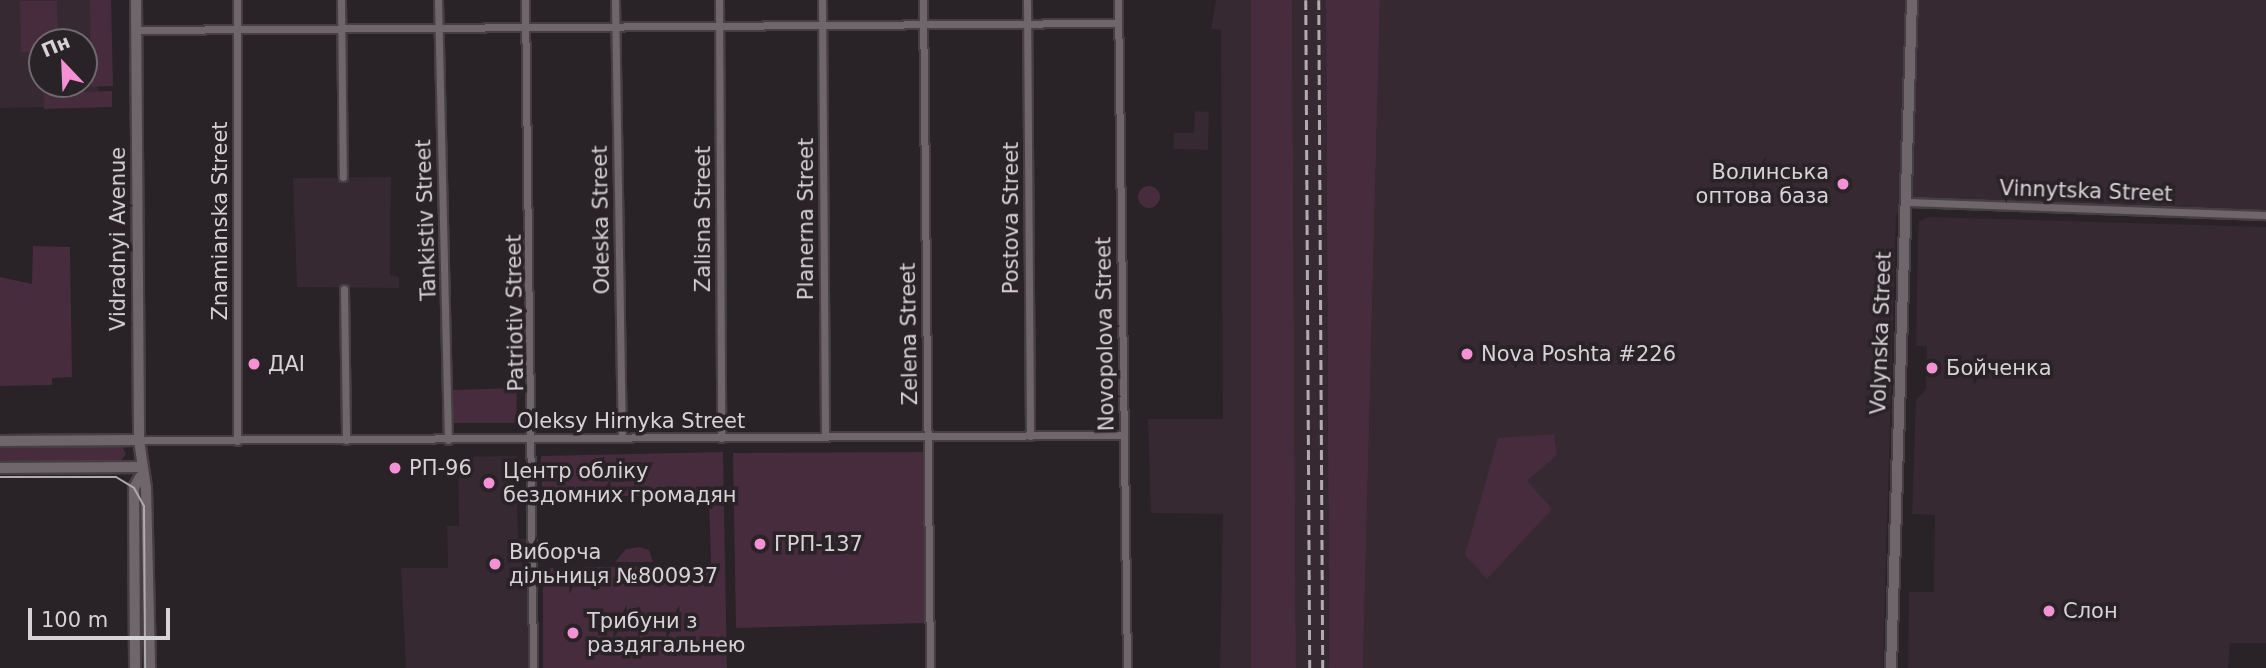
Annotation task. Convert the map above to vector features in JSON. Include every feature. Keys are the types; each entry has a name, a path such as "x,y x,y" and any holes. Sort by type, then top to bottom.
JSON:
{"main road":[{"name":"Vidradnyi Avenue","path":"135,0 139,440 140,472 146,488 150,668"},
{"name":"Volynska Street","path":"1891,668 1912,0"},
{"path":"0,441 139,440"},
{"path":"0,468 140,472"},
{"name":"Vidradnyi Avenue","path":"135,668 134,488 140,472"}],"street":[{"name":"Znamianska Street","path":"237,0 237,441"},
{"path":"341,0 343,177"},
{"name":"Tankistiv Street","path":"438,0 448,440"},
{"name":"Patriotiv Street","path":"525,0 534,439 533,668"},
{"name":"Odeska Street","path":"615,0 622,438"},
{"name":"Zalisna Street","path":"719,0 721,438"},
{"name":"Planerna Street","path":"822,0 825,437"},
{"name":"Zelena Street","path":"923,0 930,668"},
{"name":"Postova Street","path":"1027,0 1030,436"},
{"name":"Novopolova Street","path":"1118,0 1127,668"},
{"path":"136,30 1027,26 1118,23"},
{"name":"Vinnytska Street","path":"1905,202 2266,215"},
{"path":"344,289 346,440"},
{"name":"Oleksy Hirnyka Street","path":"139,440 1124,435"}],"shaded area":[{"path":"0,0 98,0 98,28 28,28 28,98 98,98 98,106 0,108"},
{"path":"90,0 111,0 113,86 98,87 98,28 90,28"},
{"path":"1216,0 1251,0 1251,668 1220,668 1223,514 1151,513 1148,419 1223,419 1221,30 1211,29"},
{"path":"1251,0 1292,0 1296,668 1251,668"},
{"path":"1292,0 1326,0 1329,668 1296,668"},
{"path":"1326,0 1380,0 1363,668 1329,668"},
{"path":"1380,0 2266,0 2266,212 1911,197 1915,37 1905,202 1896,215 1883,668 1363,668"},
{"path":"20,1 57,1 58,28 28,28 28,52 21,52"},
{"path":"98,91 112,91 112,107 44,109 44,98 98,98"},
{"path":"1195,111 1209,112 1208,150 1173,149 1174,133 1194,133"},
{"path":"391,177 390,275 399,277 399,288 297,287 293,178"},
{"path":"1149,186 1157,189 1160,197 1157,205 1149,208 1141,205 1138,197 1141,189"},
{"path":"1929,217 2266,227 2266,643 2230,643 2228,668 1908,668 1909,592 1934,592 1935,515 1912,514 1916,400 1926,389 1927,346 1916,346 1918,236 1919,221"},
{"path":"33,246 70,247 72,377 52,378 52,385 0,386 0,277 32,284"},
{"path":"517,388 516,423 451,423 450,390"},
{"path":"1554,434 1557,455 1527,481 1552,509 1487,579 1465,555 1498,438"},
{"path":"121,444 126,454 120,462 0,463 0,445"},
{"path":"723,452 727,668 543,668 543,568 711,565 709,496 542,496 541,456"},
{"path":"924,452 927,623 736,628 733,453"},
{"path":"516,456 518,539 530,539 531,668 406,668 401,568 448,568 447,526 459,526 458,457"},
{"path":"639,547 649,550 653,562 615,562 626,549"}],"tram line":[{"path":"0,477 116,477 134,488 144,506 145,668"}],"railway":[{"path":"1306,0 1310,668"},
{"path":"1319,0 1323,668"}],"place":[{"name":"Волинська оптова база","path":"1843,184"},
{"name":"Nova Poshta #226","path":"1467,354"},
{"name":"ДАІ","path":"254,364"},
{"name":"Бойченка","path":"1932,368"},
{"name":"РП-96","path":"395,468"},
{"name":"Центр обліку бездомних громадян","path":"489,483"},
{"name":"ГРП-137","path":"760,544"},
{"name":"Виборча дільниця №800937","path":"495,564"},
{"name":"Слон","path":"2049,611"},
{"name":"Трибуни з раздягальнею","path":"573,633"}]}
